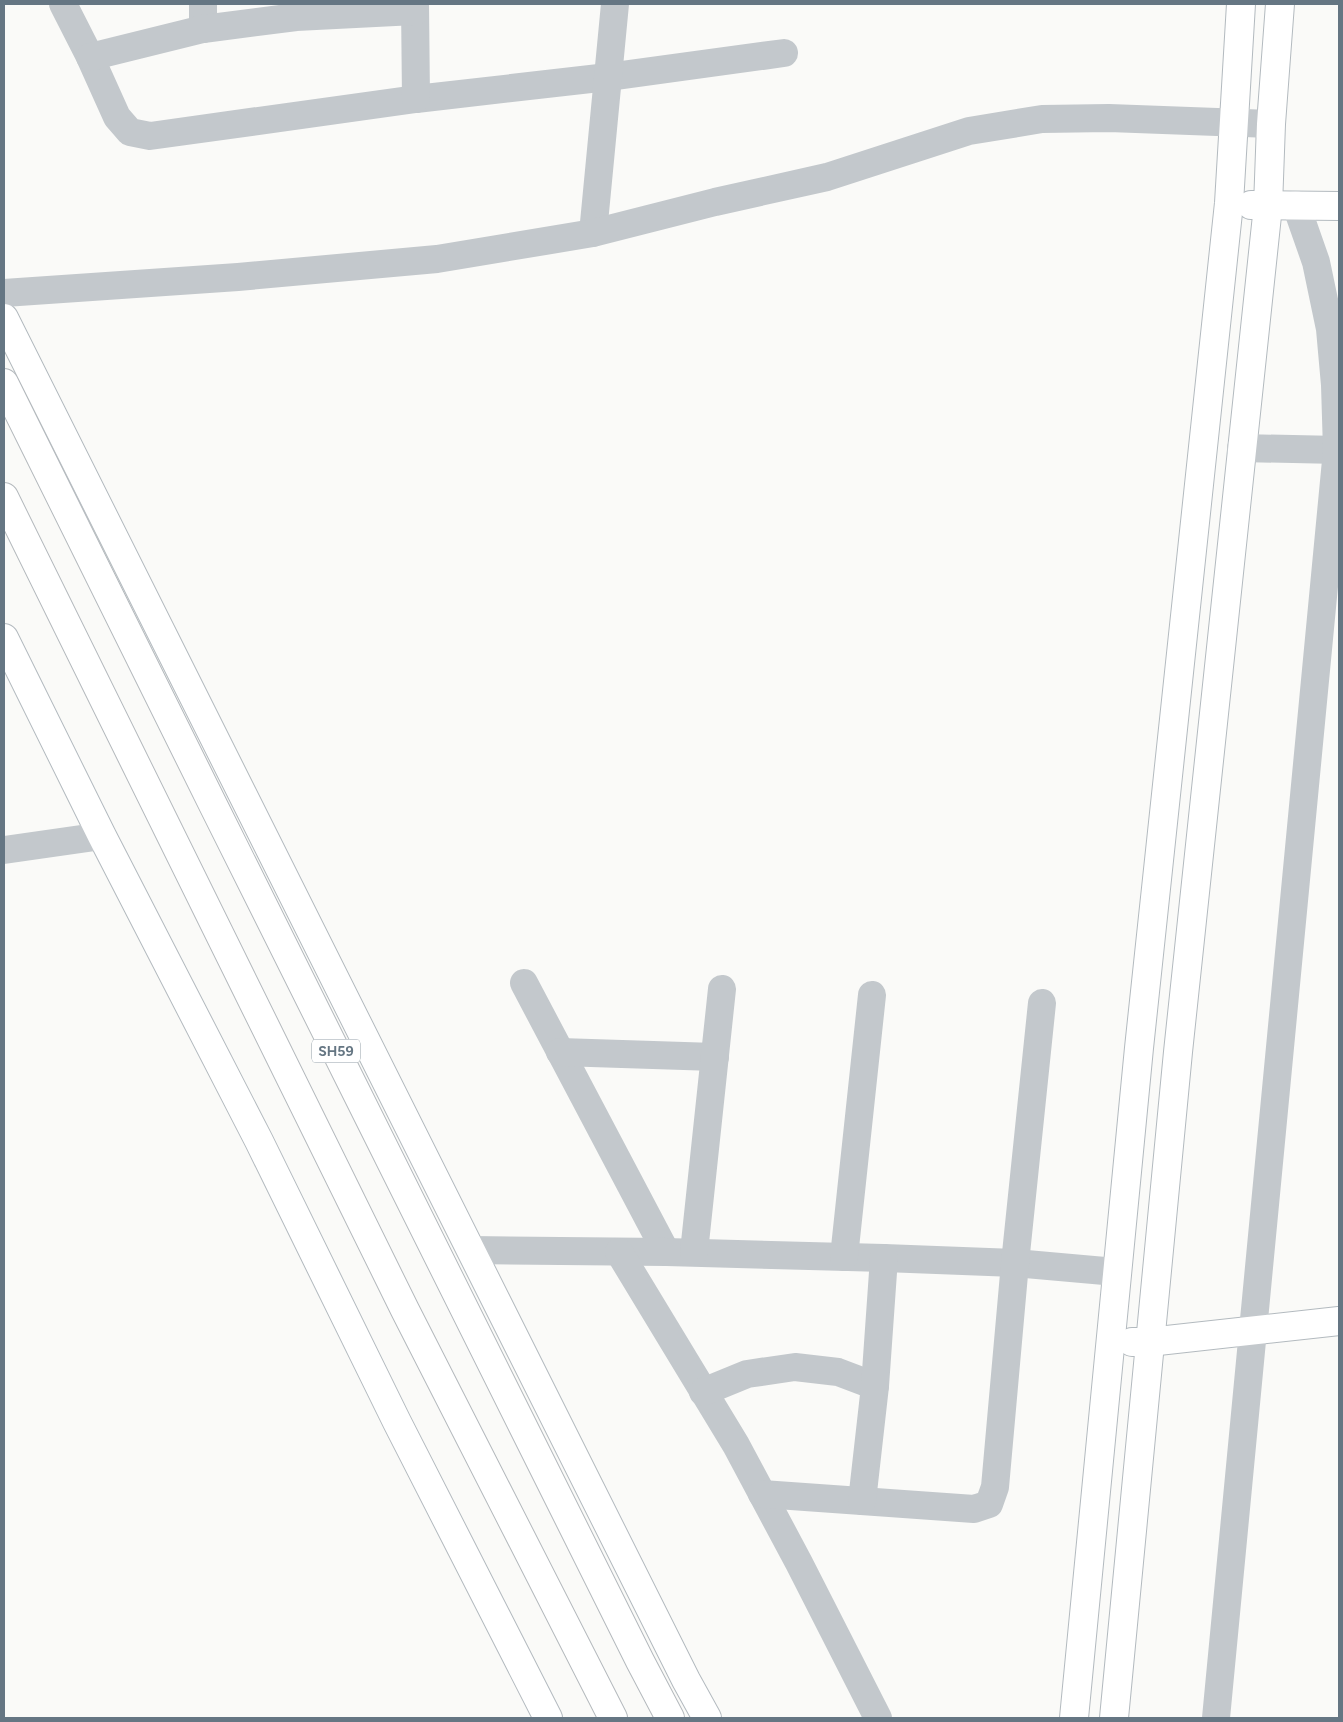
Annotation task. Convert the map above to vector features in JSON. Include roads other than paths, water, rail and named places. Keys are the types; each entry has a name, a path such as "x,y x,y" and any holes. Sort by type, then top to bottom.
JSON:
{"main road":[{"path":"1074,1718 1116,1272 1228,203 1241,4"},
{"path":"1114,1718 1187,964 1268,206 1271,124 1280,4"},
{"path":"1228,203 1268,206 1339,206"},
{"path":"4,318 677,1662 707,1718"},
{"name":"SH59","path":"4,383 161,702 635,1652 670,1718"},
{"path":"4,497 405,1310 613,1718"},
{"path":"4,638 102,836 259,1141 397,1422 548,1718"},
{"path":"1110,1343 1149,1342 1339,1321"}],"street":[{"path":"63,4 90,57 117,117 130,132 150,136 416,99 784,53"},
{"path":"593,233 615,4"},
{"path":"90,57 203,16 296,10 415,7 416,99"},
{"path":"4,293 238,278 437,259 593,233 715,202 827,177 969,131 1042,119 1109,118 1271,124"},
{"path":"1216,1718 1251,1330 1338,450 1330,329 1316,262 1296,205"},
{"path":"1241,448 1338,450"},
{"path":"4,850 102,836"},
{"path":"524,984 666,1252"},
{"path":"694,1252 722,989"},
{"path":"844,1257 872,995"},
{"path":"762,1494 974,1509 989,1504 995,1487 1015,1263 1042,1003"},
{"path":"560,1052 715,1057"},
{"path":"471,1250 694,1252 884,1258 1015,1263 1116,1272"},
{"path":"619,1252 736,1445 878,1718"},
{"path":"862,1502 875,1386 884,1258"},
{"path":"704,1392 747,1374 795,1367 838,1372 875,1386"}]}
